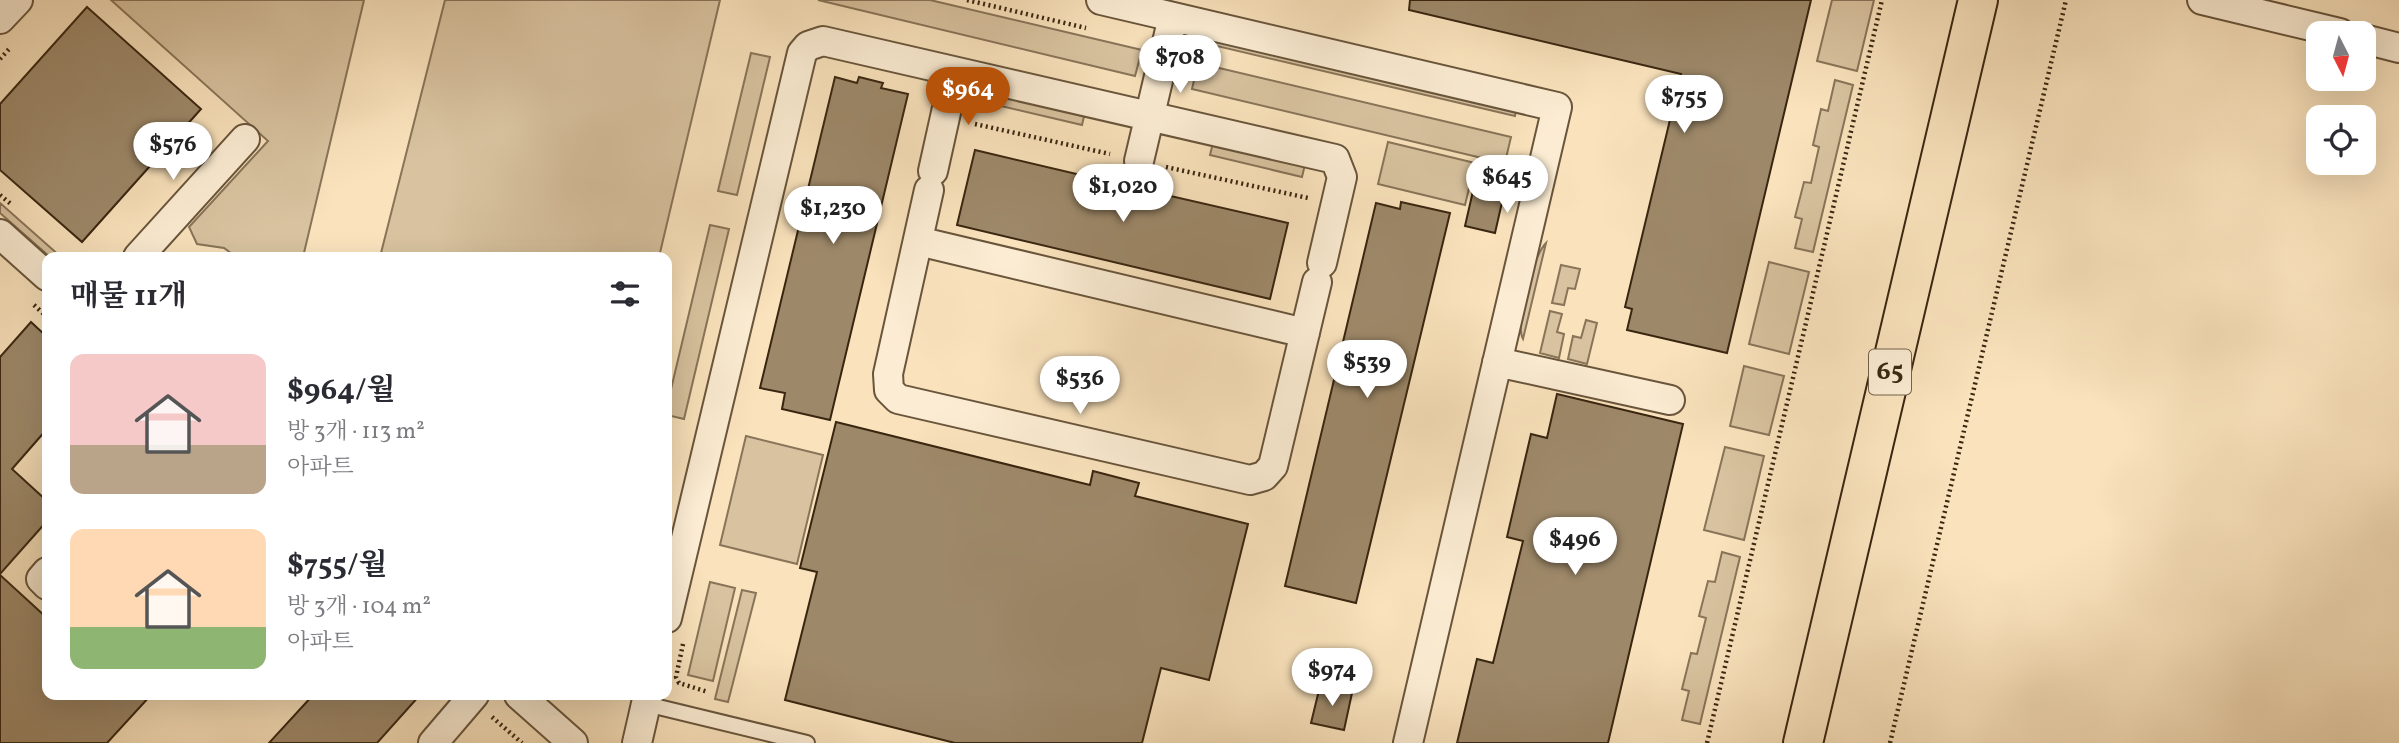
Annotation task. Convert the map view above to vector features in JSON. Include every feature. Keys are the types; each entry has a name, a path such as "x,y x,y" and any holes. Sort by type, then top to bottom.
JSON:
{"main road":[{"name":"65","path":"1803,743 1978,0"}],"street":[{"path":"0,19 18,0"},
{"path":"1101,0 1173,17 1218,13 1558,107 1408,743"},
{"path":"2202,0 2306,25"},
{"path":"1139,161 1173,17"},
{"path":"676,627 802,53 808,46 824,41 1335,159 1342,177 1273,466 1264,475 1250,480 898,399 889,390 888,374 955,72"},
{"path":"2376,42 2399,48"},
{"path":"143,252 245,139"},
{"path":"0,234 42,272"},
{"path":"918,241 1305,333"},
{"path":"1497,362 1670,400"},
{"path":"433,743 470,700"},
{"path":"525,700 573,743"},
{"path":"637,743 647,700"}],"lane":[{"path":"651,700 807,743"}],"path":[{"path":"1707,743 1882,0"},
{"path":"1890,743 2066,0"},
{"path":"676,627 676,677 680,683 708,692"}],"shaded area":[{"path":"111,0 364,0 304,252 229,252 224,248 197,244 189,227 268,141"},
{"path":"445,0 720,0 660,252 381,252"},
{"path":"818,0 930,0 1142,50 1135,76"},
{"path":"1832,0 1874,0 1857,71 1817,61"},
{"path":"1214,40 1516,110 1515,116 1204,43"},
{"path":"751,53 770,57 737,195 718,191"},
{"path":"1198,63 1511,137 1498,192 1476,187 1482,158 1192,89"},
{"path":"1835,80 1853,85 1813,252 1795,248 1802,219 1795,217 1804,182 1811,183 1819,147 1813,145 1821,109 1828,111"},
{"path":"992,86 1086,108 1082,125 988,103"},
{"path":"1214,139 1306,160 1302,177 1210,155"},
{"path":"1388,142 1475,163 1465,205 1378,184"},
{"path":"0,203 55,252 44,252 0,213"},
{"path":"710,225 729,229 684,419 672,416 672,385"},
{"path":"1546,243 1523,339 1521,319 1526,290 1536,261"},
{"path":"1769,262 1809,272 1789,354 1749,344"},
{"path":"1561,265 1580,269 1575,289 1568,288 1564,305 1552,303"},
{"path":"1550,311 1562,314 1557,332 1564,334 1559,358 1540,353"},
{"path":"1586,320 1597,323 1587,364 1568,359 1573,336 1581,338"},
{"path":"1744,366 1784,376 1769,435 1730,426"},
{"path":"746,436 823,455 797,564 720,545"},
{"path":"1725,447 1764,456 1744,540 1704,530"},
{"path":"1722,552 1740,557 1700,724 1682,720 1689,691 1682,689 1691,653 1697,654 1706,618 1699,616 1708,581 1715,582"},
{"path":"710,582 735,588 713,681 688,675"},
{"path":"742,590 756,593 728,702 715,699"}],"building":[{"path":"1410,0 1811,0 1727,353 1627,330 1632,309 1625,307 1681,74 1409,10"},
{"path":"87,7 201,109 82,242 0,170 0,104"},
{"path":"835,77 857,83 859,77 883,83 881,88 908,94 830,420 782,409 785,393 760,388"},
{"path":"975,150 1119,184 1123,168 1135,177 1157,176 1153,192 1288,223 1270,299 957,225"},
{"path":"1473,191 1503,198 1495,233 1465,226"},
{"path":"1401,202 1450,213 1356,603 1285,586 1376,203 1400,209"},
{"path":"31,322 42,332 42,435 12,469 42,496 42,527 0,574 0,357"},
{"path":"1557,394 1683,424 1608,743 1457,743 1477,659 1493,663 1523,541 1507,537 1531,434 1547,438"},
{"path":"836,422 1090,485 1093,471 1139,483 1135,496 1248,524 1209,680 1161,668 1142,743 955,743 785,700 817,572 800,568"},
{"path":"0,575 42,613 42,700 146,700 107,743 0,743"},
{"path":"1320,686 1352,693 1344,730 1311,723"},
{"path":"308,700 416,700 377,743 269,743"}]}
